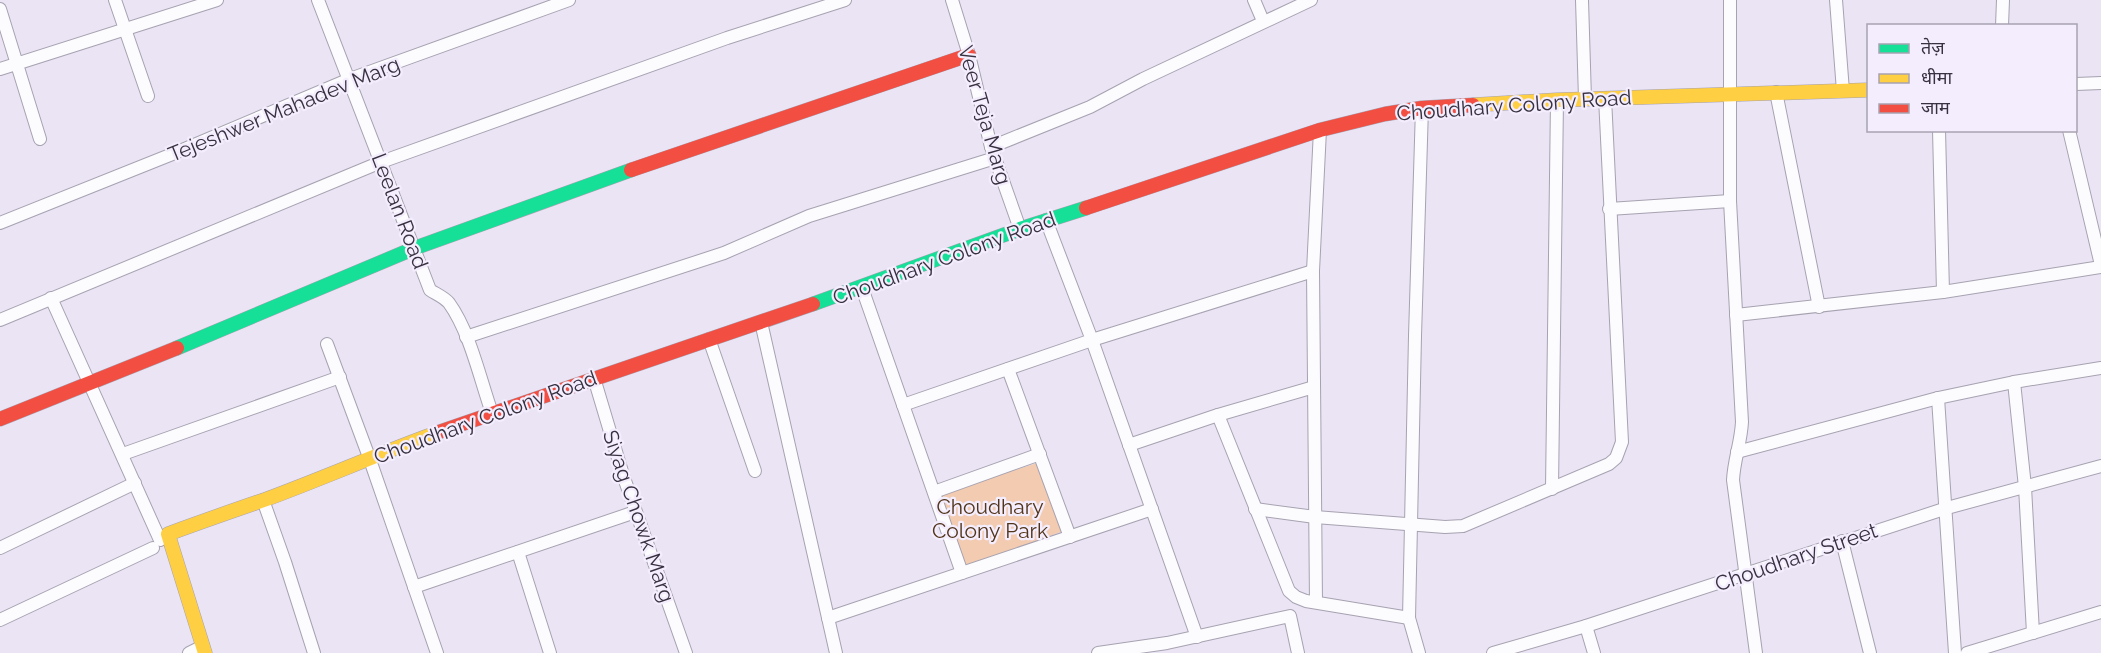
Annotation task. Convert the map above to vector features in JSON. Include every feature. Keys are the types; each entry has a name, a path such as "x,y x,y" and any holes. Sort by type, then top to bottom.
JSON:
{"street":[{"path":"115,0 148,96"},
{"path":"0,69 217,0"},
{"name":"Leelan Road","path":"318,0 430,290 447,301 466,338 492,413"},
{"name":"Tejeshwer Mahadev Marg","path":"0,223 348,80 569,0"},
{"path":"0,320 381,162 727,38 846,0"},
{"name":"Veer Teja Marg","path":"952,0 969,55 993,152 1020,229"},
{"path":"1254,0 1263,21"},
{"path":"466,338 724,253 809,216 993,152 1311,0"},
{"path":"1582,0 1585,99"},
{"path":"1730,0 1730,201 1742,422 1733,480 1756,653"},
{"path":"1836,0 1843,91"},
{"path":"2002,24 2003,0"},
{"path":"0,9 40,140"},
{"path":"0,419 90,384 415,248 687,150 969,55"},
{"path":"2077,84 2101,83"},
{"name":"Choudhary Colony Road","path":"198,651 168,534 263,500 369,457 492,413 862,288 1046,220 1320,130 1384,114 1422,108 1557,100 1867,90"},
{"path":"1776,92 1819,307"},
{"path":"1255,509 1315,517 1445,527 1463,526 1609,464 1616,458 1622,442 1605,98"},
{"path":"1552,489 1557,100"},
{"path":"1419,653 1409,618 1422,108"},
{"path":"1316,602 1313,271 1320,130"},
{"path":"1939,132 1943,292"},
{"path":"1736,315 1943,292 2101,266 2069,132"},
{"path":"1609,209 1730,201"},
{"path":"1046,220 1092,340 1197,637"},
{"path":"903,405 1092,340 1313,271"},
{"path":"862,288 962,573"},
{"path":"0,620 156,544 123,454 51,298"},
{"path":"761,322 836,653"},
{"path":"709,339 755,471"},
{"path":"327,344 437,653"},
{"path":"1737,452 1938,398 2014,382 2101,368"},
{"path":"1008,369 1070,537"},
{"path":"123,454 340,376"},
{"name":"Siyag Chowk Marg","path":"594,378 623,475 686,653"},
{"path":"2014,382 2025,487 2033,633"},
{"path":"1129,445 1218,415 1314,387"},
{"path":"1938,398 1955,653"},
{"path":"1218,415 1289,591 1296,597 1316,602 1409,618"},
{"path":"933,492 1040,454"},
{"name":"Choudhary Street","path":"1493,653 1746,575 1842,541 1947,508 2101,466"},
{"path":"0,548 135,483"},
{"path":"263,500 314,653"},
{"path":"828,618 1152,509"},
{"path":"414,587 632,513"},
{"path":"1842,541 1870,653"},
{"path":"518,552 550,653"},
{"path":"1967,653 2101,612"},
{"path":"1098,653 1197,637 1290,616 1298,653"},
{"path":"1586,626 1594,653"}],"green space":[{"name":"Choudhary Colony Park","path":"1037,463 1063,531 966,567 939,494"}],"traffic: fast":[{"path":"177,348 415,248 631,170"},
{"path":"813,304 1020,229 1086,208"}],"traffic: slow":[{"path":"1473,105 1557,100 1867,90"},
{"path":"205,653 168,534 285,492 436,433"}],"traffic: jam":[{"path":"631,170 969,55"},
{"path":"1086,208 1320,130 1385,114 1422,108 1473,105"},
{"path":"436,433 813,304"},
{"path":"0,419 177,348"}]}
